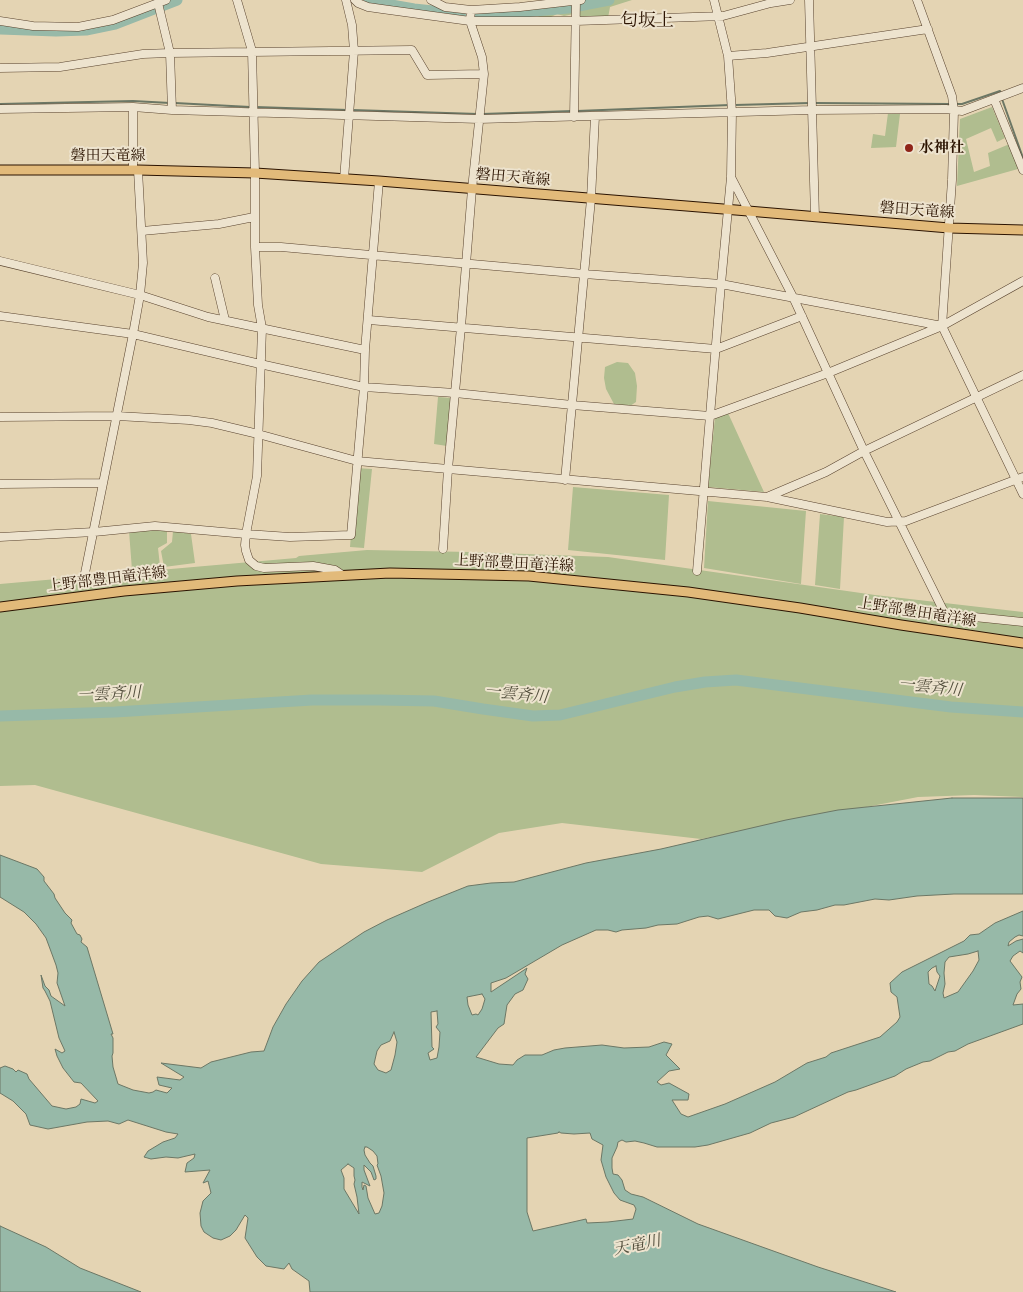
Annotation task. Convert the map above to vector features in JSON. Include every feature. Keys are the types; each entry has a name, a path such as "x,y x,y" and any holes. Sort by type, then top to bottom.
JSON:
{"main road":[{"name":"磐田天竜線","path":"0,170 135,170 255,173 379,181 950,228 1023,230"},
{"name":"上野部豊田竜洋線","path":"0,607 124,591 237,580 390,573 529,576 707,595 1023,643"}],"street":[{"path":"237,0 252,51 255,247 258,305 262,328 257,476 246,534 246,551 249,560 256,566 264,568 313,566 335,570 341,574"},
{"path":"344,179 354,51 352,25 346,0"},
{"path":"355,0 358,3 382,9 470,21 576,21 719,16 790,0"},
{"path":"431,0 445,7 471,10 520,8 578,0 574,117"},
{"path":"697,570 731,177 732,112 728,56 714,0"},
{"path":"809,0 815,217"},
{"path":"916,0 952,96 954,111 950,228 942,326 976,397 1019,478 1023,494"},
{"path":"0,21 32,26 78,27 113,20 162,1 170,53 172,110"},
{"path":"442,549 472,189 484,74 482,57 470,21 471,10"},
{"path":"728,56 764,54 928,29"},
{"path":"0,68 60,67 143,54 412,50 427,75 484,74"},
{"path":"0,109 133,108 479,119 812,110 946,109 962,111 1023,88"},
{"path":"994,99 1023,170"},
{"path":"84,578 140,295 143,263 142,231 135,170 133,108"},
{"path":"565,480 591,199 595,116"},
{"path":"731,177 793,297 898,522 945,614 1023,622"},
{"path":"0,537 94,532 155,526 290,537 350,535 364,387 365,350 379,181"},
{"path":"142,231 219,224 254,217"},
{"path":"255,247 281,247 584,274 721,284 942,326"},
{"path":"0,261 140,295 208,317 365,350"},
{"path":"215,278 224,320"},
{"path":"0,316 133,334 364,387 454,393 710,416 828,373 942,326 1023,281"},
{"path":"368,320 716,349 802,316"},
{"path":"767,497 811,479 864,451 1023,375"},
{"path":"0,417 117,416 189,420 212,423 258,434 357,461 767,497 887,522 906,521 1019,478"},
{"path":"0,484 103,483"}],"shaded area":[{"path":"589,0 632,0 610,7 608,18 576,19 574,14 564,16 557,14 551,17 521,15 507,18 505,14 573,4"},
{"path":"992,107 1005,138 997,142 991,128 966,139 974,172 990,166 988,153 1012,143 1018,169 957,186 960,119"},
{"path":"888,113 900,114 896,147 871,148 873,134 885,136"},
{"path":"617,362 628,363 635,373 637,386 636,402 630,406 614,404 606,389 605,367"},
{"path":"438,397 452,398 447,446 434,444"},
{"path":"728,413 764,492 708,487 715,417"},
{"path":"356,468 372,469 364,548 350,547"},
{"path":"573,487 669,495 665,560 568,550"},
{"path":"708,501 806,511 801,584 704,568"},
{"path":"820,514 844,517 840,589 815,585"},
{"path":"151,526 167,532 167,543 158,548 160,566 132,570 129,531"},
{"path":"173,531 191,534 195,563 164,567 161,551 172,542"},
{"path":"367,550 608,557 875,595 1023,612 1023,797 974,795 918,797 701,839 562,823 499,833 422,872 321,864 35,785 0,786 0,584"}],"water":[{"name":"天竜川","path":"952,798 1023,798 1023,894 954,894 889,900 875,899 801,912 787,918 775,916 769,910 754,910 718,919 708,916 699,917 677,924 616,932 596,930 562,945 506,978 491,983 491,992 527,968 525,974 528,979 523,990 515,994 507,1005 504,1024 498,1028 476,1057 499,1064 513,1065 525,1055 542,1055 565,1048 602,1045 624,1048 649,1047 664,1042 672,1044 666,1055 680,1069 669,1071 657,1082 661,1085 669,1083 689,1094 688,1100 672,1100 681,1114 688,1117 725,1104 775,1082 807,1063 826,1057 831,1053 880,1037 900,1017 897,997 891,992 890,983 902,972 964,941 970,935 979,934 995,923 1023,911 1023,936 1015,937 1009,942 1008,946 1023,939 1023,953 1020,951 1010,961 1022,977 1020,982 1021,989 1013,1005 1023,1004 1023,1024 968,1044 955,1051 906,1069 895,1076 848,1092 794,1117 771,1123 750,1133 695,1147 657,1147 635,1141 626,1142 622,1140 618,1142 612,1158 613,1174 618,1175 622,1180 625,1190 631,1194 643,1197 698,1224 818,1267 896,1292 310,1292 309,1281 292,1269 289,1263 284,1269 266,1266 257,1257 245,1238 248,1218 245,1215 236,1230 230,1236 221,1240 213,1238 204,1232 201,1226 200,1213 203,1201 211,1193 208,1181 203,1183 210,1170 185,1172 187,1163 194,1158 195,1154 178,1158 151,1159 144,1157 148,1151 163,1142 175,1138 178,1134 128,1120 119,1124 108,1121 87,1122 48,1129 30,1125 26,1114 13,1101 0,1093 0,1068 5,1066 16,1072 18,1070 27,1074 29,1079 52,1106 66,1109 76,1107 80,1104 81,1099 95,1103 98,1101 81,1083 74,1082 63,1068 57,1056 55,1049 62,1053 65,1051 59,1038 50,1001 43,988 41,975 51,996 65,1006 57,983 58,973 56,965 46,938 36,924 24,912 0,897 0,855 37,869 44,877 44,881 65,913 72,920 71,923 82,939 81,942 87,947 113,1034 111,1034 113,1038 113,1067 118,1084 133,1090 149,1093 156,1090 167,1093 172,1088 159,1085 157,1077 180,1080 184,1077 161,1063 201,1068 211,1062 251,1052 264,1051 273,1027 286,1004 302,981 319,962 364,932 428,902 468,886 514,882 586,863 661,849 838,810","holes":["978,951 979,960 958,992 944,998 945,962 949,957","936,966 940,976 935,991 929,984 928,972","482,994 485,999 478,1015 472,1015 467,997","437,1011 438,1024 436,1027 440,1032 439,1047 437,1058 430,1060 428,1053 434,1049 432,1047 431,1012","394,1032 397,1042 395,1055 391,1070 386,1073 378,1070 374,1064 377,1051 381,1045 390,1041","559,1132 574,1134 590,1133 592,1139 603,1145 601,1160 606,1177 614,1193 620,1200 634,1205 636,1209 633,1219 587,1223 586,1219 533,1231 527,1212 527,1138","367,1147 377,1156 377,1165 384,1193 382,1206 379,1213 375,1214 368,1198 366,1186 364,1185 363,1190 362,1187 362,1182 370,1186 364,1165 371,1172 374,1180 376,1179 373,1166 365,1155 364,1150","348,1164 354,1168 354,1184 359,1214 344,1189 344,1178 341,1170"]},
{"path":"0,1226 46,1247 80,1268 141,1292 0,1292"}],"waterway":[{"path":"0,29 86,30 115,24 177,0"},
{"path":"369,0 414,9 480,16 568,8 609,0"},
{"path":"955,104 962,104 1000,91 1001,94"},
{"path":"1002,99 1023,158"},
{"path":"0,104 133,101 170,103"},
{"path":"175,103 250,107"},
{"path":"735,105 810,103"},
{"path":"815,103 950,104"},
{"path":"577,111 730,105"},
{"path":"255,107 348,110"},
{"path":"352,110 478,114"},
{"path":"482,114 573,111"},
{"name":"一雲斉川","path":"0,716 115,712 312,700 434,701 533,716 560,715 675,687 705,682 736,680 951,707 1023,712"}],"place":[{"name":"水神社","path":"909,148"}],"district":[{"name":"匂坂上","path":"647,22"}]}
